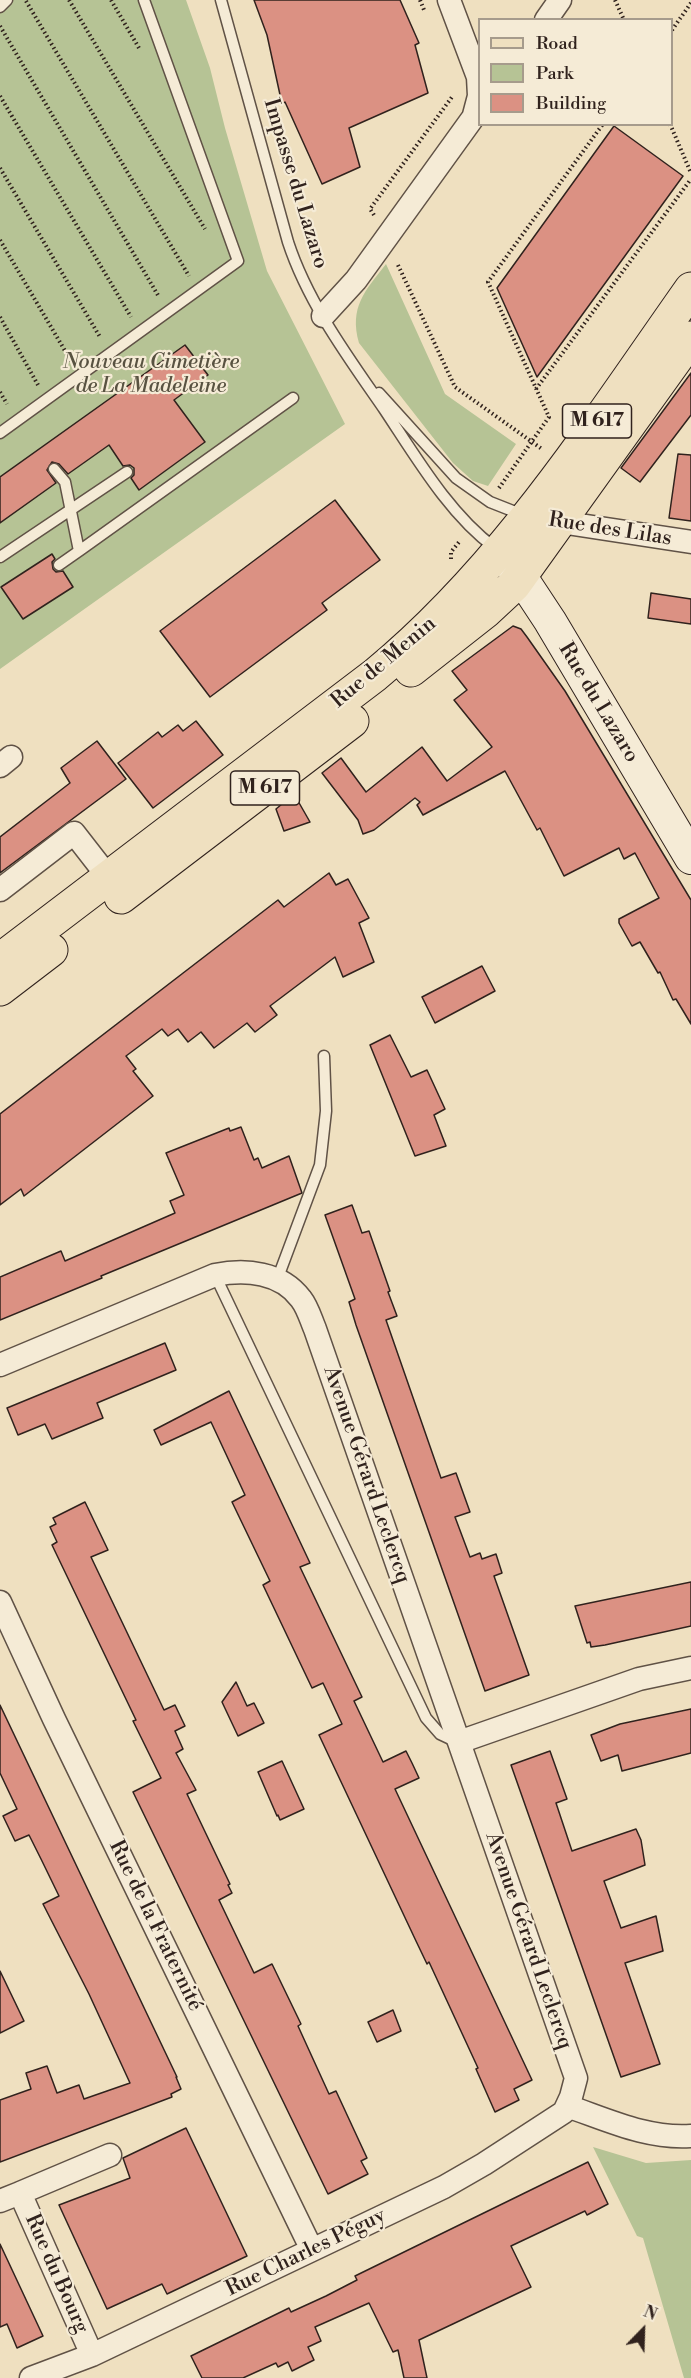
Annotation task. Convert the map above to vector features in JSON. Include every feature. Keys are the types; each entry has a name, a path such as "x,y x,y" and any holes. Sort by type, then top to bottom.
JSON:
{"main road":[{"name":"Rue de Menin","path":"3,969 365,710 409,671 486,611 521,577 544,519 691,289"},
{"name":"Rue de Menin","path":"116,887 392,660 449,608 500,552 544,519 691,338"}],"street":[{"path":"449,0 478,77"},
{"path":"547,18 560,0"},
{"path":"322,316 357,280 385,237 477,111"},
{"name":"Rue des Lilas","path":"544,519 691,542"},
{"name":"Rue du Lazaro","path":"500,552 521,577 691,858"},
{"path":"0,890 74,833 116,887"},
{"name":"Avenue Gérard Leclercq","path":"0,1365 215,1275 229,1272 257,1273 286,1285 302,1300 315,1329 576,2078 575,2087 567,2106"},
{"name":"Rue de la Fraternité","path":"0,1602 59,1729 312,2250"},
{"path":"459,1742 639,1679 691,1668"},
{"path":"567,2106 645,2132 663,2136 691,2136"},
{"name":"Rue Charles Péguy","path":"31,2378 92,2355 464,2176 564,2112 567,2106"},
{"name":"Rue du Bourg","path":"92,2355 10,2197 110,2155"}],"lane":[{"path":"0,8 7,0"},
{"path":"0,433 237,261 144,0"},
{"name":"Impasse du Lazaro","path":"221,0 288,243 303,280 322,316 356,369"},
{"path":"356,369 456,478 490,502 544,519"},
{"path":"356,369 420,463 469,527 500,552"},
{"path":"59,566 292,398"},
{"path":"54,469 65,482 79,551"},
{"path":"0,557 128,472"},
{"path":"277,1280 320,1165 326,1111 324,1056"},
{"name":"Avenue Gérard Leclercq","path":"215,1275 426,1718 440,1734 459,1742"}],"path":[{"path":"26,0 197,290"},
{"path":"69,0 228,268"},
{"path":"420,0 424,11"},
{"path":"615,0 623,18"},
{"path":"673,29 691,3"},
{"path":"0,26 168,312"},
{"path":"455,89 370,209 455,387 546,452"},
{"path":"0,96 139,332"},
{"path":"490,502 549,417 488,282 602,126"},
{"path":"671,126 691,173"},
{"path":"0,168 110,353"},
{"path":"536,389 691,179"},
{"path":"0,240 79,375"},
{"path":"0,317 46,399"},
{"path":"450,563 451,552 469,527"}],"green space":[{"name":"Nouveau Cimetière de La Madeleine","path":"0,0 186,0 210,68 267,271 345,424 0,669"},
{"path":"386,264 445,394 516,444 488,486 473,481 453,463 359,343 356,319 361,300"},
{"path":"593,2147 646,2163 691,2160 691,2378 684,2378 643,2238 637,2236"}],"building":[{"path":"254,0 400,0 419,43 415,45 428,93 349,128 360,167 322,184 285,102 282,104 267,35"},
{"path":"614,126 683,176 537,377 497,288"},
{"path":"185,345 208,375 174,400 205,442 139,490 131,478 134,475 134,468 130,465 123,466 109,445 68,474 59,464 52,462 47,470 56,483 0,523 0,477"},
{"path":"691,373 691,415 640,482 621,468"},
{"path":"678,454 691,455 691,521 669,518"},
{"path":"335,500 380,560 322,603 327,610 210,697 160,631"},
{"path":"52,554 55,559 52,562 53,569 56,572 63,571 73,587 23,619 1,587"},
{"path":"651,593 691,599 691,624 648,618"},
{"path":"513,626 521,629 565,691 691,900 691,1024 676,999 673,1000 660,972 658,973 640,942 632,946 619,923 619,919 659,898 635,853 624,859 619,848 564,876 540,828 537,830 505,771 423,815 417,805 420,802 415,798 374,830 363,834 358,820 322,773 341,758 366,792 422,747 447,781 492,747 454,700 467,690 452,671"},
{"path":"196,721 223,755 153,808 118,763 158,732 162,737 178,725 183,731"},
{"path":"97,741 126,779 0,873 0,837 70,783 61,768"},
{"path":"294,794 310,822 284,831 276,809"},
{"path":"329,873 336,885 348,879 369,918 359,923 374,962 343,977 335,957 270,1006 277,1015 255,1032 247,1023 214,1048 201,1032 188,1042 178,1029 168,1036 162,1029 126,1056 136,1069 133,1071 153,1096 24,1196 21,1189 0,1205 0,1114 278,900 284,907"},
{"path":"482,966 495,991 435,1023 422,997"},
{"path":"390,1035 411,1077 427,1070 445,1109 434,1115 446,1146 415,1156 370,1045"},
{"path":"241,1127 254,1160 258,1158 262,1168 289,1156 302,1193 0,1320 0,1277 61,1251 65,1261 175,1213 170,1201 184,1195 166,1153 229,1128 230,1131"},
{"path":"352,1205 362,1233 369,1231 390,1291 388,1292 397,1316 386,1320 441,1478 456,1473 470,1512 455,1517 470,1557 480,1553 482,1559 496,1554 502,1573 494,1576 529,1675 485,1691 356,1325 349,1302 355,1299 325,1215"},
{"path":"165,1343 176,1370 97,1403 103,1418 52,1439 45,1424 18,1435 7,1408"},
{"path":"229,1391 310,1563 300,1567 362,1697 354,1701 383,1762 406,1751 419,1778 395,1789 532,2080 514,2089 519,2100 495,2112 476,2069 478,2068 429,1962 427,1964 319,1735 342,1724 323,1683 312,1688 263,1585 270,1581 232,1502 245,1495 211,1422 161,1445 154,1430"},
{"path":"85,1502 108,1550 91,1557 164,1710 175,1705 185,1726 175,1731 183,1749 176,1753 196,1790 187,1794 230,1884 228,1885 232,1893 219,1900 254,1973 272,1964 301,2024 298,2026 329,2094 336,2091 367,2158 361,2161 368,2174 328,2194 133,1792 161,1778 133,1721 136,1720 52,1545 57,1542 50,1527 56,1524 53,1518"},
{"path":"691,1582 691,1626 605,1645 591,1647 590,1642 587,1643 575,1606"},
{"path":"236,1682 247,1706 254,1703 264,1723 238,1736 222,1702"},
{"path":"0,1705 181,2089 171,2094 172,2097 0,2162 0,2100 31,2089 26,2073 47,2066 57,2093 79,2085 84,2099 130,2083 89,1994 43,1904 59,1896 29,1835 15,1841 3,1816 17,1809 0,1773"},
{"path":"691,1709 691,1753 622,1771 618,1755 601,1761 591,1735 620,1724"},
{"path":"550,1751 567,1799 556,1803 572,1851 636,1829 641,1840 645,1865 604,1881 621,1928 656,1916 663,1951 625,1963 660,2064 621,2077 511,1765"},
{"path":"282,1761 304,1809 280,1820 258,1772"},
{"path":"0,1971 24,2021 0,2033"},
{"path":"393,2010 401,2031 377,2042 368,2022"},
{"path":"186,2128 247,2256 167,2294 162,2284 107,2309 59,2205 130,2178 123,2158"},
{"path":"588,2162 608,2204 587,2215 585,2211 511,2246 531,2287 419,2340 427,2378 404,2378 398,2350 393,2352 369,2303 315,2327 321,2341 308,2347 314,2360 292,2371 288,2362 278,2367 276,2363 243,2378 202,2378 191,2356 289,2308 291,2312 326,2296 357,2280 355,2276"},
{"path":"0,2244 43,2336 17,2348 7,2324 0,2327"}]}
